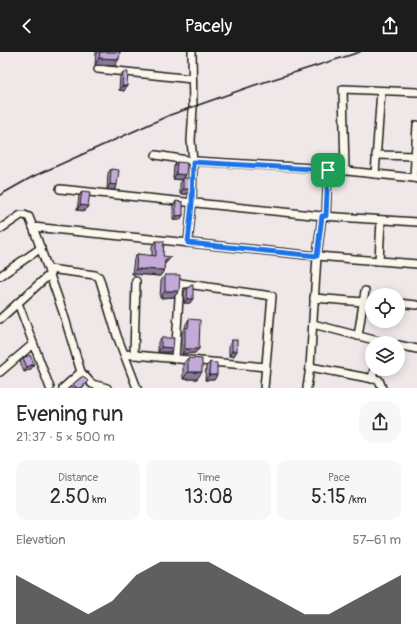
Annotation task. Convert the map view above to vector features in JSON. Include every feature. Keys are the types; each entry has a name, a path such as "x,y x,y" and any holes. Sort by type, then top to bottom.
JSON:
{"street":[{"path":"188,243 192,203 193,162 191,141 193,107 192,52"},
{"path":"98,69 178,79 192,79"},
{"path":"344,171 343,89 417,92"},
{"path":"374,174 382,91"},
{"path":"156,155 193,162 344,171 416,179 417,125"},
{"path":"376,155 416,156"},
{"path":"307,388 310,367 317,256 324,216 328,170"},
{"path":"60,188 324,216 417,222"},
{"path":"0,229 18,216 24,215 28,217 49,271 81,372 92,384 107,388"},
{"path":"379,261 381,220"},
{"path":"33,227 317,256 417,264"},
{"path":"0,276 41,248"},
{"path":"0,319 49,271"},
{"path":"49,271 95,275 99,277 117,336 137,388"},
{"path":"134,355 136,281"},
{"path":"174,359 180,283 272,296 264,388"},
{"path":"358,336 364,291"},
{"path":"314,298 363,302"},
{"path":"18,303 50,388"},
{"path":"405,304 417,305"},
{"path":"313,324 365,338"},
{"path":"0,372 33,344"},
{"path":"405,346 417,349"},
{"path":"124,354 266,367"},
{"path":"310,367 379,380 382,388"},
{"path":"63,388 81,372"}],"building":[{"path":"100,52 120,52 119,59 99,58"},
{"path":"123,72 128,72 127,86 122,86"},
{"path":"177,162 187,163 186,175 176,174"},
{"path":"111,169 119,170 117,185 110,184"},
{"path":"183,178 190,178 190,189 183,189"},
{"path":"82,191 90,192 88,206 80,205"},
{"path":"176,201 183,202 183,215 176,216"},
{"path":"156,241 164,241 163,256 171,257 165,260 164,270 136,269 137,254 156,256"},
{"path":"165,275 180,275 179,291 165,291"},
{"path":"193,285 193,299 187,299 188,287"},
{"path":"189,319 200,320 199,349 185,349 185,328 188,328"},
{"path":"161,338 174,338 173,348 161,347"},
{"path":"232,340 237,340 237,351 232,351"},
{"path":"30,355 34,364 27,367 23,358"},
{"path":"188,358 202,359 202,372 188,372"},
{"path":"210,362 217,363 217,375 209,375"},
{"path":"83,376 88,381 81,388 77,388 73,384"}],"railway":[{"path":"0,195 32,177 170,115 255,85 360,52"}],"route":[{"path":"193,162 328,170 326,216 322,216 317,256 188,243 192,203 193,162"}]}
